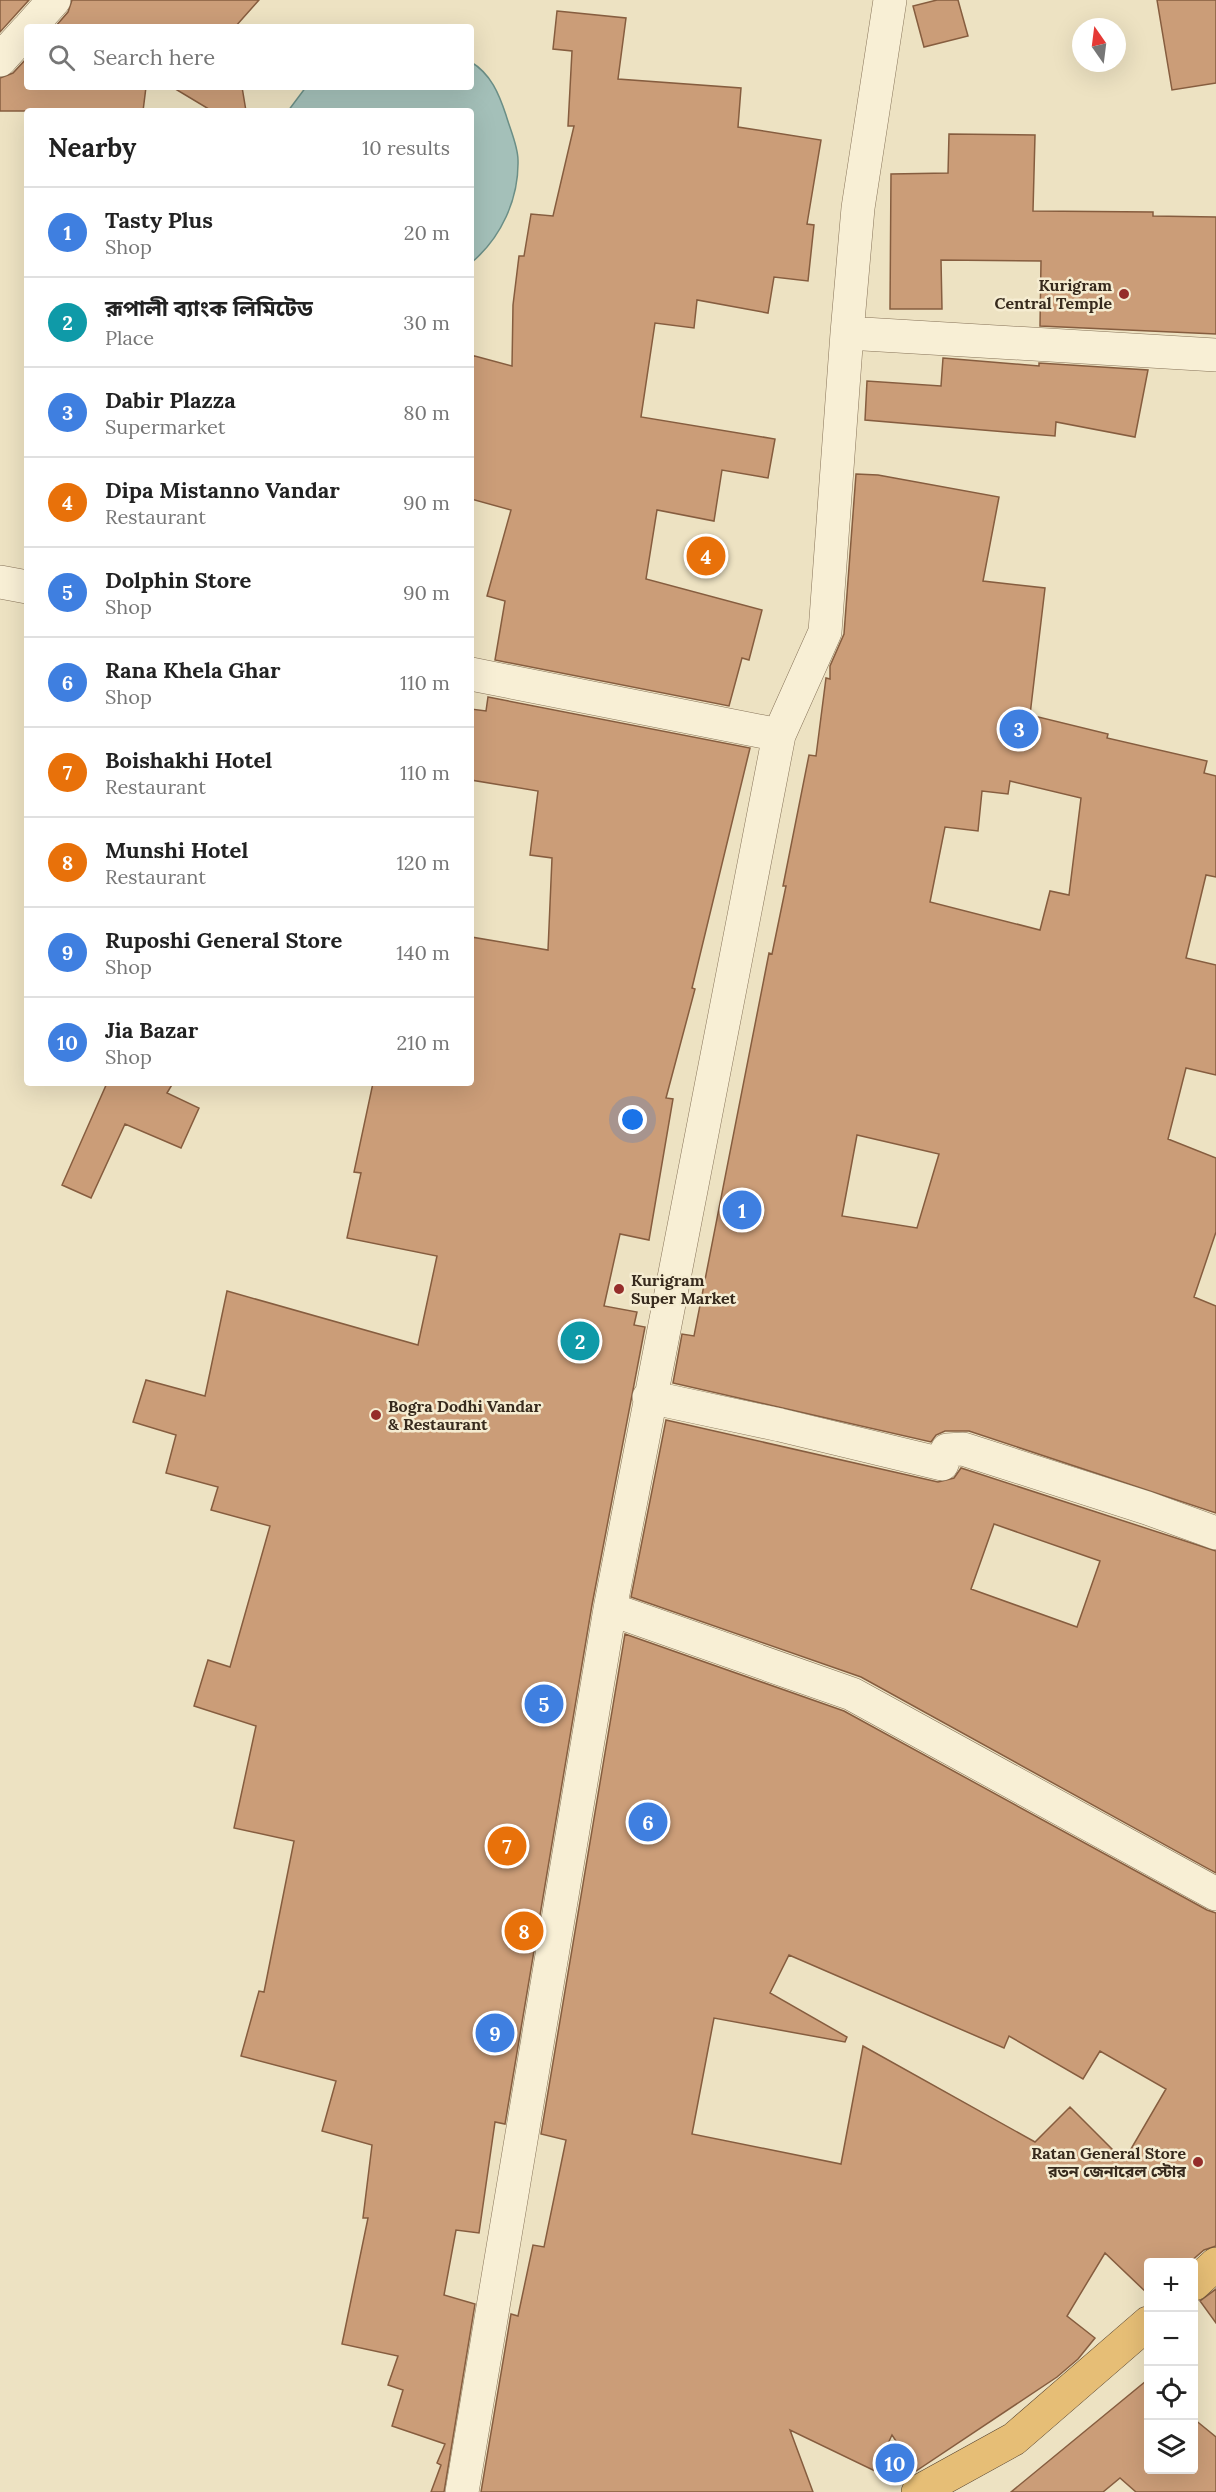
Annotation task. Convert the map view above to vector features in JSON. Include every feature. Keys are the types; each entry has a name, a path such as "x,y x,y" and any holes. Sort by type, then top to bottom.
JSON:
{"highway":[{"path":"1198,2280 1216,2264"},
{"path":"918,2492 1014,2439 1144,2327"}],"street":[{"path":"32,24 54,0"},
{"path":"462,2492 610,1609 649,1397 779,735 825,632 858,208 890,0"},
{"path":"0,60 24,33"},
{"path":"847,333 1216,355"},
{"path":"0,582 24,586"},
{"path":"474,675 779,735"},
{"path":"649,1397 780,1425 942,1464 946,1450 963,1449 1147,1508 1216,1533"},
{"path":"610,1609 852,1694 1216,1894"}],"water":[{"path":"474,64 484,72 497,92 517,149 515,189 499,230 474,260 474,108 290,108 304,90 474,90"}],"building":[{"path":"0,0 29,0 0,32"},
{"path":"72,0 259,0 238,24 58,24 68,12"},
{"path":"937,0 958,0 968,36 924,47 913,6"},
{"path":"1157,0 1216,0 1216,83 1172,90"},
{"path":"557,11 626,18 618,79 741,88 738,127 821,140 807,224 814,225 808,281 774,277 768,313 697,300 694,328 655,323 641,417 775,439 768,478 722,470 714,521 657,510 646,579 762,610 749,660 742,658 729,706 495,660 505,601 487,596 511,510 474,500 474,356 512,366 513,305 519,256 524,256 531,214 553,216 574,126 568,126 572,51 553,49"},
{"path":"24,61 24,90 146,90 143,108 24,108 24,111 0,111 0,78 13,73"},
{"path":"177,90 242,90 246,108 207,108"},
{"path":"949,134 1035,135 1033,211 1153,212 1153,216 1216,217 1216,334 1040,326 1041,261 941,260 942,309 890,309 891,174 948,173"},
{"path":"943,358 1039,366 1039,363 1148,370 1135,437 1056,422 1055,436 865,420 867,381 941,386"},
{"path":"856,474 878,475 999,497 983,581 1045,588 1030,715 1108,734 1107,738 1207,761 1204,773 1216,776 1216,877 1206,875 1186,958 1216,965 1216,1075 1186,1068 1168,1139 1216,1158 1216,1232 1194,1297 1216,1306 1216,1513 969,1431 945,1431 936,1435 931,1442 673,1383 682,1334 694,1336 769,953 772,954 786,886 783,886 809,755 816,756 826,678 830,679 830,666 844,634","holes":["1010,781 1081,798 1069,895 1050,891 1040,930 930,902 945,827 978,831 982,791 1008,794","857,1135 939,1154 917,1228 842,1216"]},
{"path":"488,697 750,748 692,988 695,989 666,1098 673,1099 649,1240 620,1234 604,1306 637,1312 634,1325 645,1327 592,1605 505,2124 495,2122 479,2233 456,2230 444,2295 475,2304 444,2492 431,2492 441,2465 437,2463 445,2444 392,2426 403,2390 388,2385 398,2356 342,2344 368,2218 363,2218 372,2145 322,2131 336,2081 241,2056 259,1991 264,1992 294,1841 234,1828 256,1726 194,1706 208,1660 230,1667 270,1526 211,1510 218,1487 166,1473 176,1435 133,1422 146,1380 205,1396 227,1291 418,1345 437,1256 347,1238 361,1173 354,1172 372,1086 474,1086 474,938 548,950 552,858 530,855 538,791 474,780 474,709 486,711"},
{"path":"106,1086 171,1086 167,1093 199,1108 181,1148 125,1124 91,1198 62,1185"},
{"path":"666,1420 938,1482 954,1478 961,1468 1216,1551 1216,1873 861,1677 631,1597","holes":["994,1524 1100,1561 1077,1627 971,1589"]},
{"path":"625,1634 844,1711 1216,1913 1216,2246 1204,2250 1195,2258 1144,2258 1144,2290 1105,2253 1067,2316 1095,2338 1078,2359 1057,2377 916,2471 892,2435 875,2471 790,2430 813,2492 481,2492 511,2314 518,2316 533,2245 544,2247 566,2140 541,2134","holes":["789,1955 1004,2048 1009,2036 1083,2079 1100,2051 1166,2089 1124,2161 1070,2107 1035,2142 863,2046 841,2164 692,2134 714,2018 845,2042 847,2037 770,1993"]},
{"path":"1216,2289 1216,2323 1200,2301"},
{"path":"1144,2383 1144,2474 1198,2474 1198,2422 1216,2437 1216,2492 1136,2492 1120,2478 1103,2492 1011,2492"}],"place":[{"name":"Kurigram Central Temple","path":"1124,294"},
{"name":"Dipa Mistanno Vandar","path":"706,556"},
{"name":"Dabir Plazza","path":"1019,729"},
{"name":"Tasty Plus","path":"742,1210"},
{"name":"Kurigram Super Market","path":"619,1289"},
{"name":"রূপালী ব্যাংক লিমিটেড","path":"580,1341"},
{"name":"Bogra Dodhi Vandar & Restaurant","path":"376,1415"},
{"name":"Dolphin Store","path":"544,1704"},
{"name":"Rana Khela Ghar","path":"648,1822"},
{"name":"Boishakhi Hotel","path":"507,1846"},
{"name":"Munshi Hotel","path":"524,1931"},
{"name":"Ruposhi General Store","path":"495,2033"},
{"name":"Ratan General Store রতন জেনারেল স্টোর","path":"1198,2162"},
{"name":"Jia Bazar","path":"895,2463"}]}
